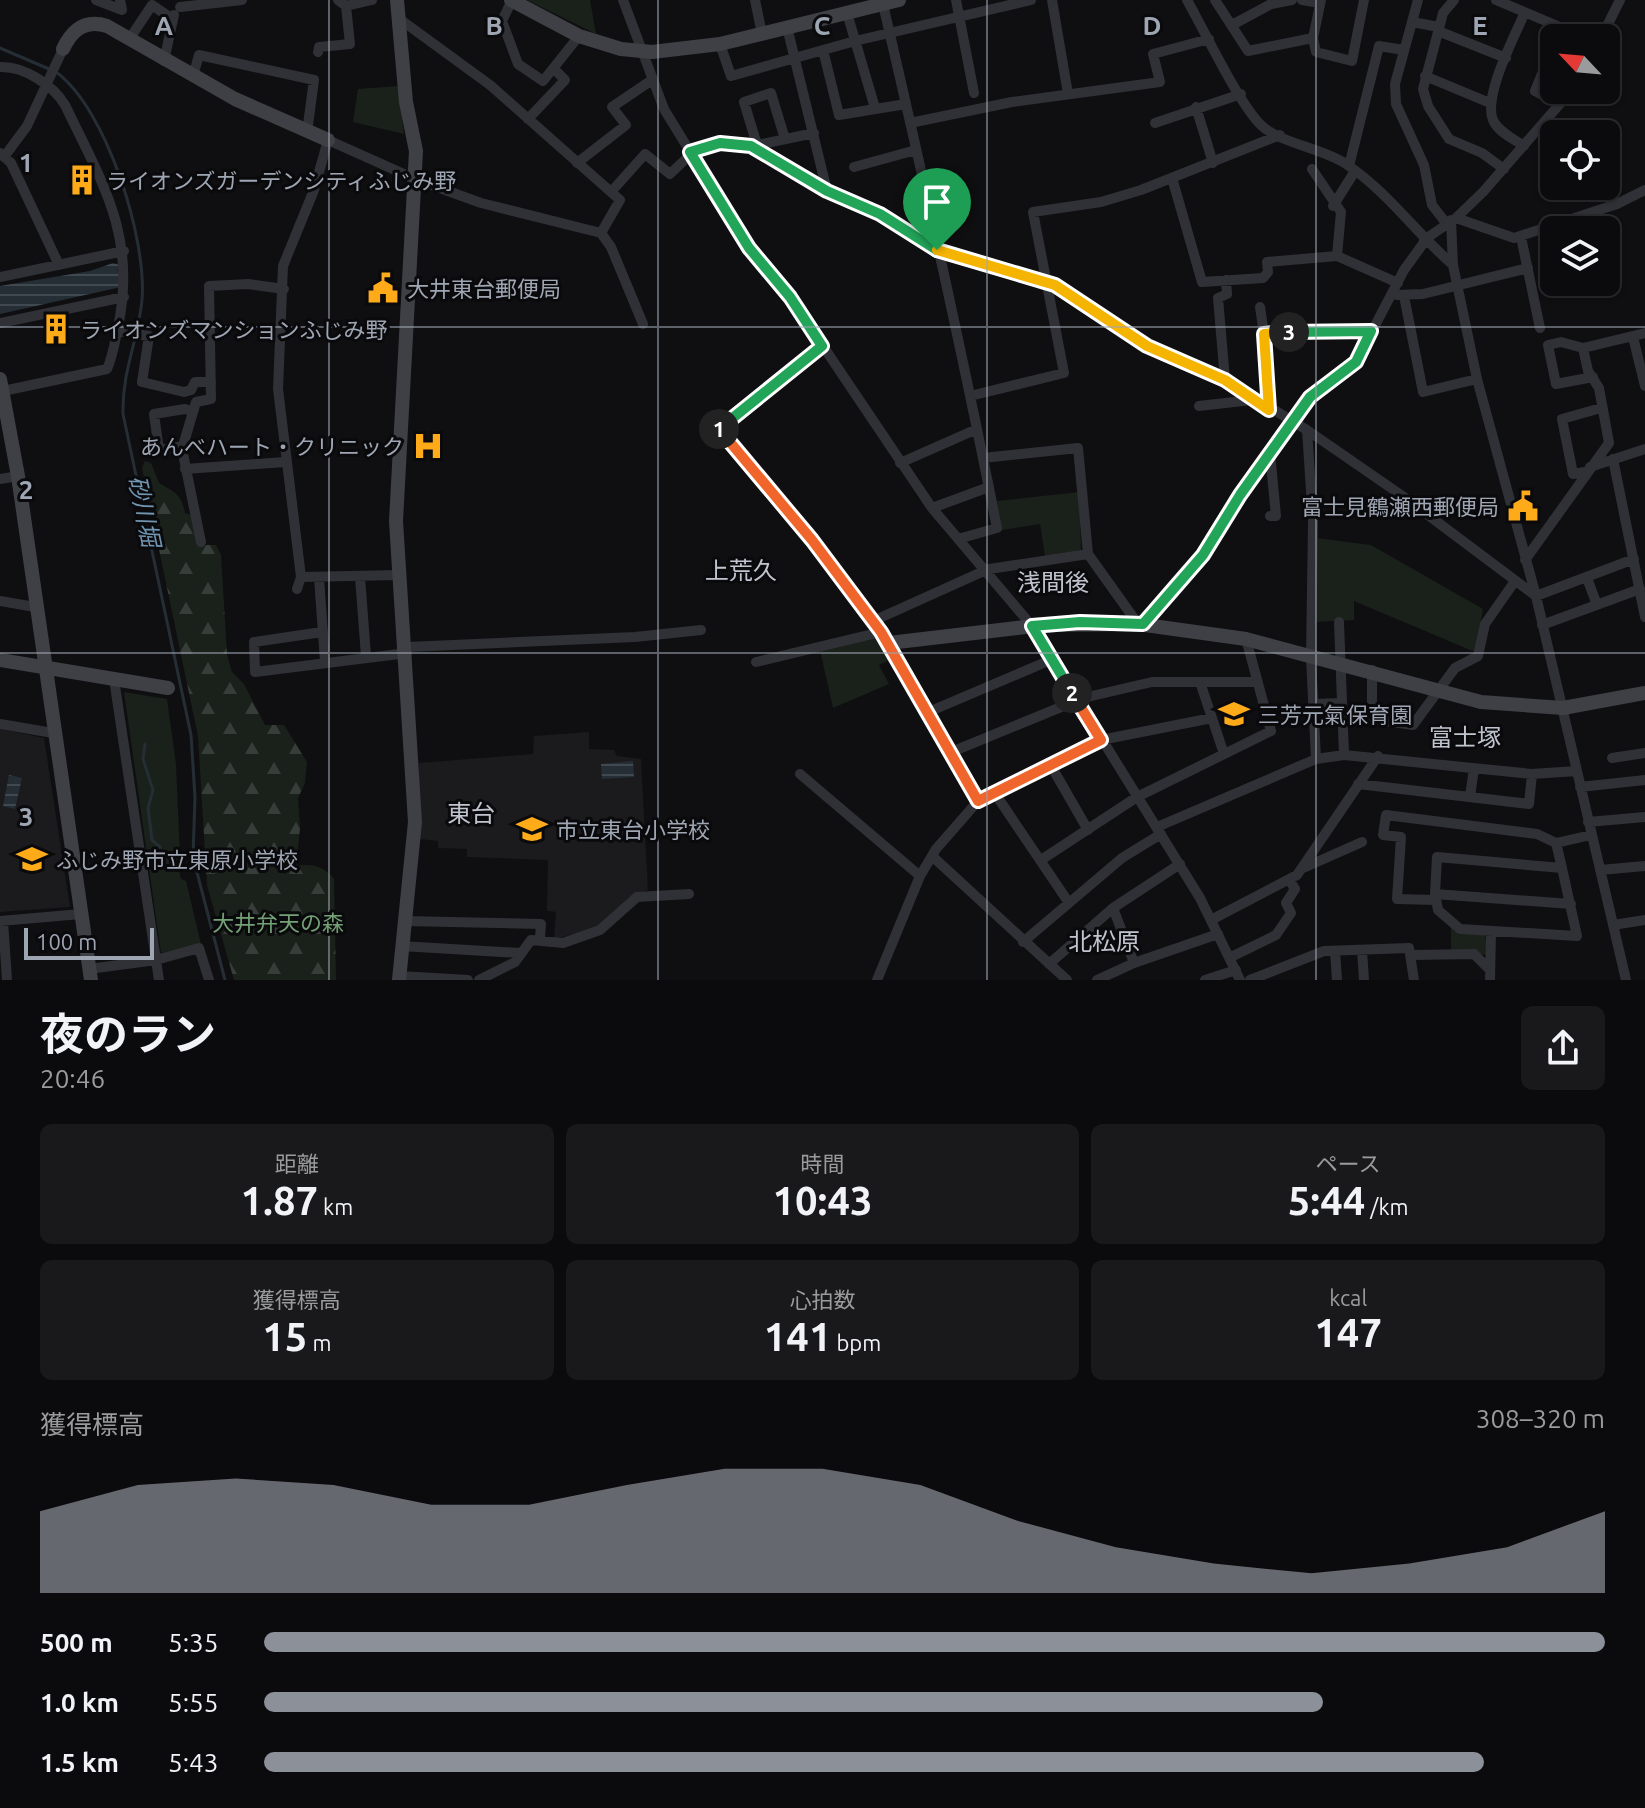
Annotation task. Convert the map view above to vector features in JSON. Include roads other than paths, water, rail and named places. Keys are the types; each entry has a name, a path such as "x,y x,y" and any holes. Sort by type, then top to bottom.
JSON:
{"street":[{"path":"96,0 122,10 120,0"},
{"path":"164,61 171,18 178,4 242,0"},
{"path":"318,52 319,47 350,44 342,3 372,0"},
{"path":"397,0 406,102 416,151 397,472 399,575 407,650 415,822 399,978 468,980"},
{"path":"579,36 543,81 518,64 502,21 511,0 579,36 640,51 720,44 899,0"},
{"path":"623,0 664,109 749,248 790,297 932,508 1032,626 1180,864 1238,975 1205,980"},
{"path":"755,0 762,34"},
{"path":"956,0 974,93"},
{"path":"720,44 731,76 855,41 1031,0"},
{"path":"1052,0 1068,94"},
{"path":"1187,0 1263,126 1328,153 1352,168 1391,199 1425,240 1453,265"},
{"path":"1215,0 1248,51 1313,38"},
{"path":"1232,25 1271,4 1292,0"},
{"path":"1302,0 1320,1 1313,38 1316,52 1352,61 1364,0"},
{"path":"1418,0 1395,84 1396,104 1424,165 1432,205 1451,220 1514,238 1617,204 1645,190"},
{"path":"1454,0 1444,10 1422,84 1428,106 1449,139 1482,153 1504,169"},
{"path":"1496,0 1544,24"},
{"path":"1608,24 1620,0"},
{"path":"883,2 937,250 953,308 997,528 958,539"},
{"path":"130,38 152,5 171,18"},
{"path":"1524,146 1500,130 1490,112 1490,103 1525,12"},
{"path":"847,13 875,108"},
{"path":"401,20 490,85 620,200 601,233"},
{"path":"1412,22 1439,29 1506,58"},
{"path":"59,265 17,174 2,155 27,126 73,33 89,24 107,26 193,76 307,132 415,179 481,203 601,233 611,247 643,324"},
{"path":"787,27 827,191"},
{"path":"910,123 1068,94 1160,82 1153,54 1209,39"},
{"path":"1333,206 1352,168 1379,46 1404,50"},
{"path":"823,50 839,115 906,104"},
{"path":"193,76 199,55 314,80 307,132"},
{"path":"0,67 48,81 65,105 114,212 124,251 121,331 107,369 2,385 18,476 90,975 199,948 209,980"},
{"path":"528,119 565,80 554,69"},
{"path":"1425,76 1490,103"},
{"path":"577,163 626,125 612,107 652,80"},
{"path":"785,139 771,93 744,102 754,146 827,191 880,214 937,250 1047,281 1147,346 1225,380 1252,400 1307,430 1404,497 1536,596"},
{"path":"1155,123 1241,94"},
{"path":"1477,379 1423,392 1398,295 1398,283 1425,240 1451,220 1504,169 1560,104"},
{"path":"1196,107 1213,163"},
{"path":"611,192 645,154 670,174 690,153 720,143 754,146 814,133"},
{"path":"970,396 1064,373 1033,212 1101,202 1213,163 1280,135"},
{"path":"297,589 301,577 278,389 283,266 314,190 328,140"},
{"path":"853,165 916,150"},
{"path":"1312,169 1333,206 1341,212 1337,256"},
{"path":"1172,178 1202,282 1263,278 1268,272 1267,262 1337,256 1398,283"},
{"path":"1451,220 1453,265 1477,379 1536,596 1626,980"},
{"path":"1521,237 1540,328"},
{"path":"0,277 124,251"},
{"path":"1140,624 1203,555 1310,397 1356,362 1371,331 1398,295 1528,268"},
{"path":"1225,380 1218,298 1227,294 1226,280"},
{"path":"201,542 183,446 196,402 211,399 209,286 248,284 284,289"},
{"path":"0,323 124,297"},
{"path":"1260,307 1269,410"},
{"path":"121,331 149,336 142,382 184,392 191,390 195,382 211,382"},
{"path":"1264,334 1371,331"},
{"path":"1593,377 1556,384 1548,345 1561,342 1583,348 1645,333"},
{"path":"1633,337 1645,386"},
{"path":"822,346 717,427 812,540 885,638 978,801"},
{"path":"1525,560 1609,443 1599,388 1583,348"},
{"path":"1199,406 1252,400"},
{"path":"1601,408 1562,419 1573,474 1645,449"},
{"path":"183,446 159,450 154,414 185,409 192,411"},
{"path":"900,463 977,429"},
{"path":"1307,430 1313,521 1311,658 1316,759"},
{"path":"983,458 1078,448 1088,554 1140,624"},
{"path":"1270,453 1276,516 1270,516"},
{"path":"1613,459 1645,617"},
{"path":"185,469 285,462"},
{"path":"0,479 18,476"},
{"path":"932,508 989,487"},
{"path":"873,621 984,571 1088,554"},
{"path":"1536,596 1634,559"},
{"path":"301,577 399,575"},
{"path":"360,577 366,656"},
{"path":"319,578 325,661"},
{"path":"1587,578 1597,605"},
{"path":"1372,670 1372,719 1413,725 1455,668 1478,656 1485,624 1515,581"},
{"path":"1542,625 1640,589"},
{"path":"0,601 35,607"},
{"path":"1339,622 1344,755"},
{"path":"756,662 885,638 1032,626 1140,624 1246,639 1311,658 1372,670 1481,702 1563,708 1645,693"},
{"path":"322,632 254,642 255,672 407,650 635,637 701,630"},
{"path":"1041,860 1137,797 1271,731 1255,682 1246,639"},
{"path":"926,713 1053,659"},
{"path":"0,660 168,688"},
{"path":"114,679 159,980"},
{"path":"949,753 1076,700 1152,682 1255,682"},
{"path":"1200,682 1224,754"},
{"path":"1314,704 1342,703"},
{"path":"877,980 920,876 932,856 978,801 1101,740 1212,718"},
{"path":"0,724 53,733"},
{"path":"1612,758 1645,753"},
{"path":"1023,942 1122,858 1159,831 1316,759 1344,755 1378,756 1532,774 1577,771"},
{"path":"1211,920 1290,881 1378,756"},
{"path":"1050,764 1088,830"},
{"path":"1470,797 1474,768"},
{"path":"800,774 920,876"},
{"path":"1358,784 1529,804 1532,774"},
{"path":"1580,787 1645,780"},
{"path":"994,792 1069,903"},
{"path":"1571,904 1436,897 1397,899 1401,837 1383,835 1386,815 1537,834 1556,843 1591,835"},
{"path":"1588,822 1645,817"},
{"path":"1301,869 1362,842"},
{"path":"1556,843 1571,904 1577,936 1460,929 1438,910 1437,857 1562,868"},
{"path":"932,856 1067,980"},
{"path":"1049,964 1113,908 1180,864"},
{"path":"1600,870 1645,866"},
{"path":"1231,957 1276,935 1291,913 1286,903 1295,889 1290,881"},
{"path":"479,980 510,966 531,940 540,938 563,943 600,930 637,897 689,894"},
{"path":"1113,908 1134,963"},
{"path":"1613,925 1645,920 1645,911"},
{"path":"7,980 1,921 81,914"},
{"path":"403,921 541,924 540,938"},
{"path":"1490,975 1491,932"},
{"path":"1097,980 1134,963 1218,934"},
{"path":"401,946 520,953"},
{"path":"1250,980 1324,951 1409,948 1414,980"},
{"path":"1362,950 1364,980"},
{"path":"1335,951 1337,980"},
{"path":"1412,955 1474,954 1490,975"}],"waterway":[{"name":"砂川堀","path":"0,48 49,69"},
{"name":"砂川堀","path":"56,72 75,90 107,144 120,177 138,244 142,300 125,383 123,414 191,735 195,797 193,857 225,980"},
{"path":"145,744 143,759 153,790 148,808 152,840 160,847"}],"place":[{"name":"ライオンズガーデンシティふじみ野","path":"82,180"},
{"name":"大井東台郵便局","path":"383,288"},
{"name":"ライオンズマンションふじみ野","path":"56,329"},
{"name":"あんべハート・クリニック","path":"428,446"},
{"name":"富士見鶴瀬西郵便局","path":"1523,506"},
{"name":"三芳元氣保育園","path":"1234,714"},
{"name":"市立東台小学校","path":"532,829"},
{"name":"ふじみ野市立東原小学校","path":"32,859"}],"district":[{"name":"上荒久","path":"741,570"},
{"name":"浅間後","path":"1053,582"},
{"name":"富士塚","path":"1465,737"},
{"name":"東台","path":"471,813"},
{"name":"北松原","path":"1104,941"}],"park label":[{"name":"大井弁天の森","path":"278,922"}]}
